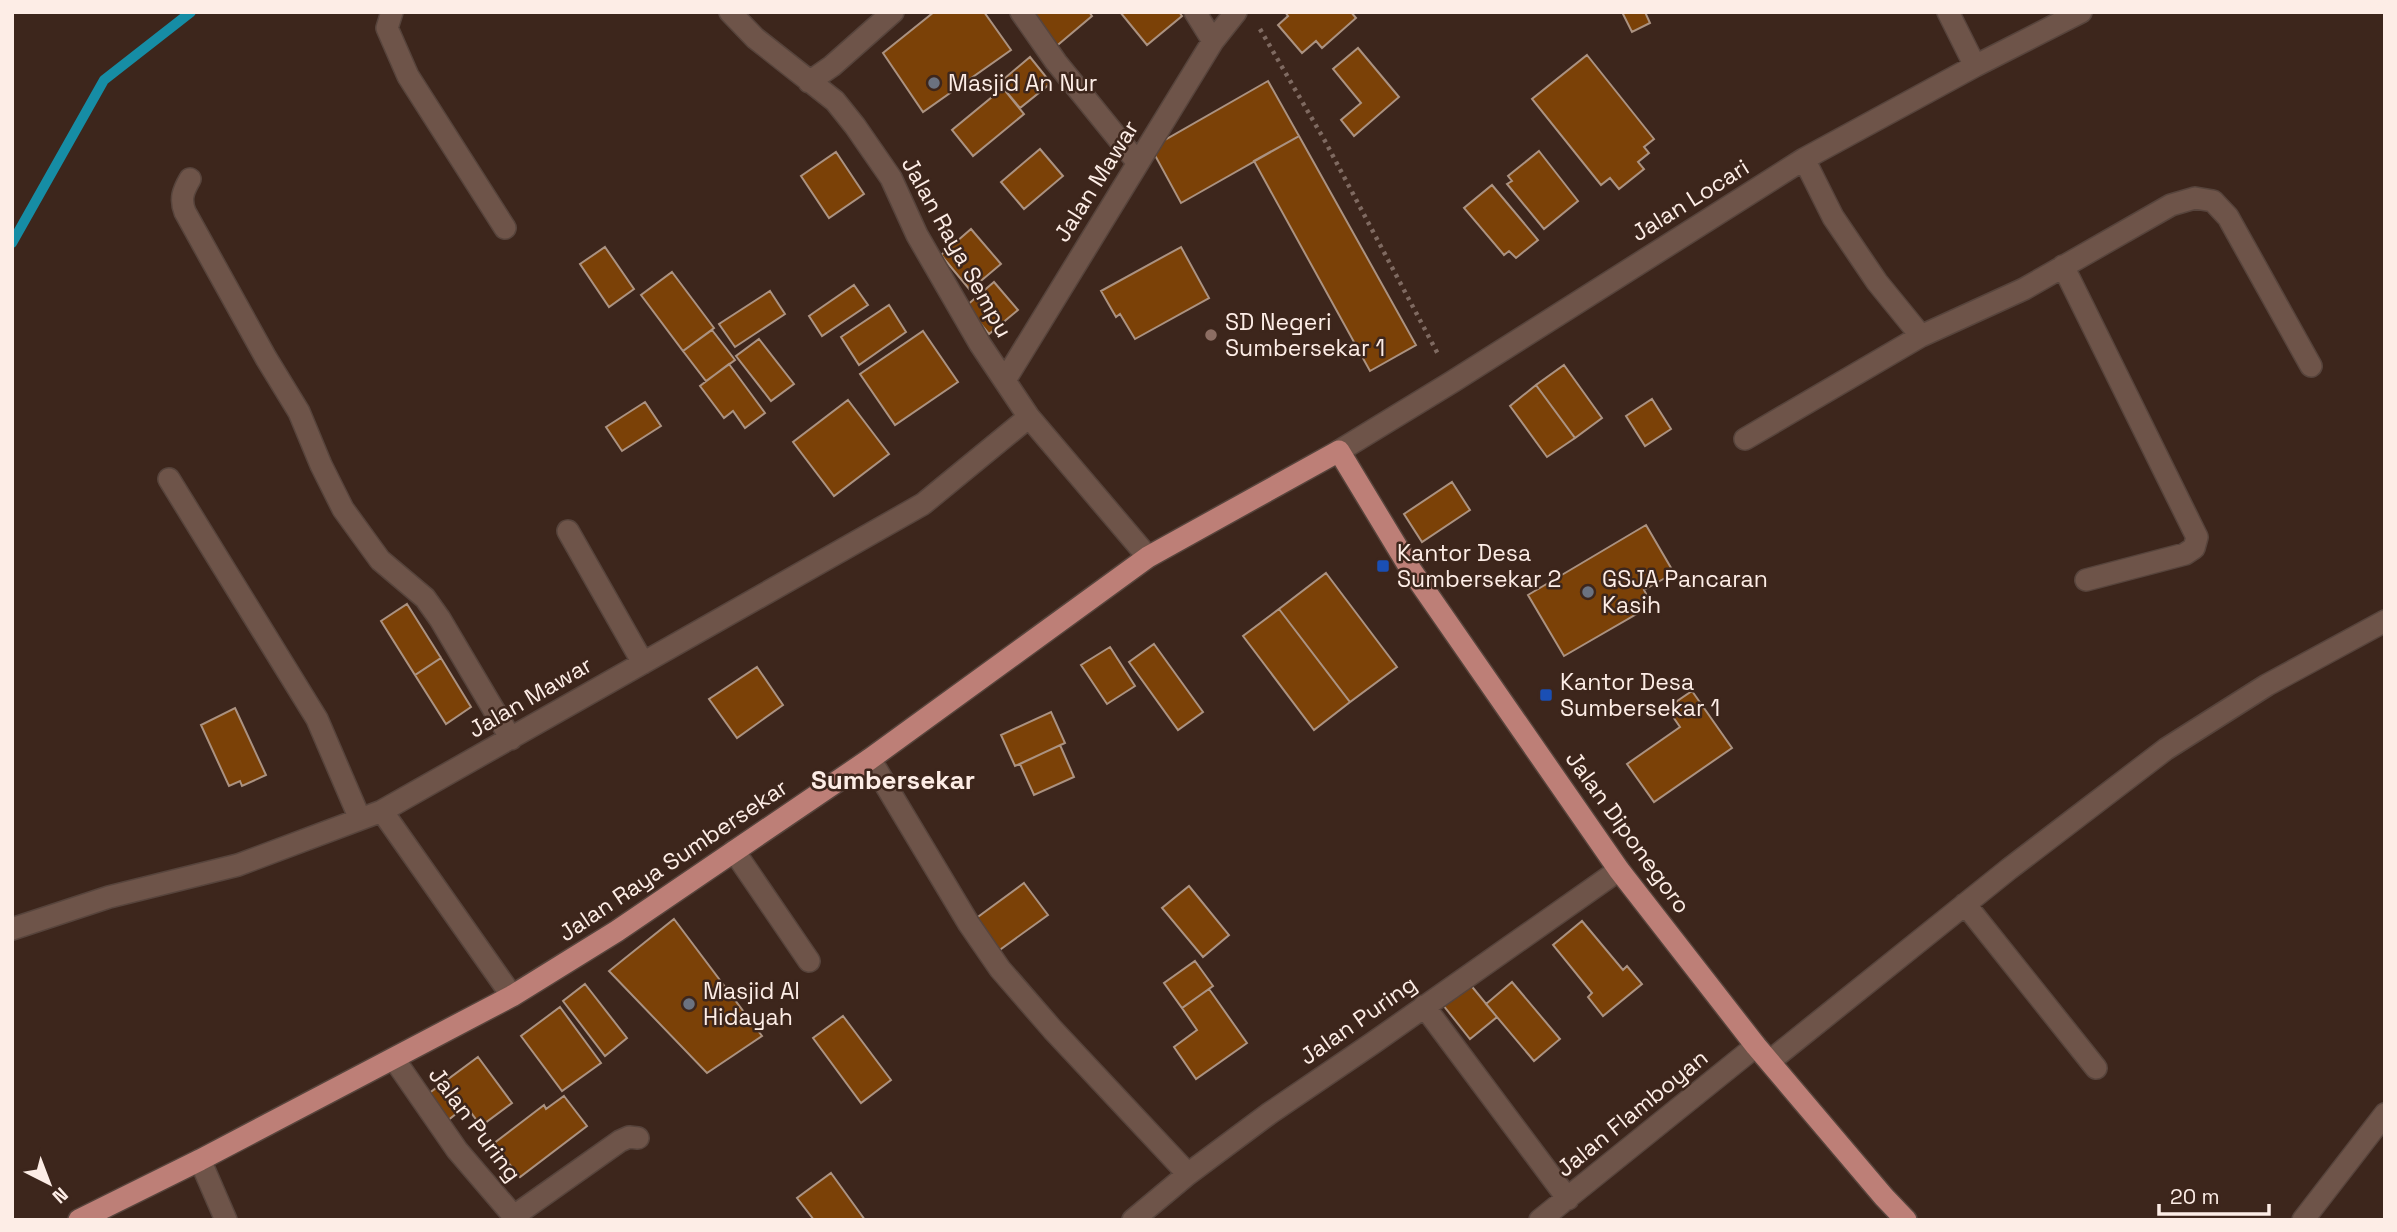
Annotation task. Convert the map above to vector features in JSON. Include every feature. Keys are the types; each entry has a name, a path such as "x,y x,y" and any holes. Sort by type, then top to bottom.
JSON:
{"main road":[{"name":"Jalan Raya Sumbersekar","path":"79,1220 200,1160 512,996 617,931 870,760 1149,557 1339,451"},
{"name":"Jalan Diponegoro","path":"1339,451 1411,570 1619,870 1763,1054 1906,1220"}],"street":[{"path":"392,12 387,29 408,76 505,228"},
{"name":"Jalan Raya Sempu","path":"730,12 755,38 835,101 891,178 944,285 1029,417 1149,557"},
{"path":"809,82 832,66 893,12"},
{"path":"1021,12 1056,62 1138,163"},
{"path":"1195,12 1213,41"},
{"name":"Jalan Mawar","path":"1005,380 1213,41 1236,12"},
{"path":"1948,12 1975,66"},
{"name":"Jalan Locari","path":"1339,451 1804,159 2066,16"},
{"path":"1804,159 1833,216 1877,282 1921,336"},
{"path":"190,179 182,193 182,204 299,412 343,509 380,560 425,598 511,739"},
{"path":"1745,439 1921,336 2024,289 2171,205 2195,198 2213,201 2228,218 2311,366"},
{"path":"2063,266 2197,537 2194,548 2185,554 2086,580"},
{"name":"Jalan Mawar","path":"12,929 108,897 238,865 382,811 923,504 1029,417"},
{"path":"169,479 317,719 360,819"},
{"path":"568,531 643,663"},
{"name":"Jalan Flamboyan","path":"1540,1220 1965,904 2166,749 2267,685 2385,621"},
{"path":"870,760 969,924 1000,968 1053,1030 1188,1174"},
{"path":"382,811 512,996"},
{"path":"734,851 809,961"},
{"name":"Jalan Puring","path":"1133,1220 1188,1174 1270,1113 1619,870"},
{"path":"1965,904 2096,1068"},
{"path":"1424,1006 1568,1199"},
{"name":"Jalan Puring","path":"394,1059 457,1150 515,1218"},
{"path":"2303,1220 2385,1114"},
{"path":"515,1218 620,1141 629,1137 638,1139"},
{"path":"200,1160 226,1220"}],"path":[{"path":"1257,24 1325,141 1452,382"}],"building":[{"name":"Masjid An Nur","path":"934,12 984,12 1011,50 923,112 883,53"},
{"path":"1029,12 1089,12 1092,16 1053,49"},
{"path":"1120,12 1179,12 1182,16 1147,45"},
{"path":"1285,12 1351,12 1356,18 1322,48 1316,41 1302,53 1278,25 1288,16"},
{"path":"1622,12 1645,12 1650,23 1632,32"},
{"path":"1358,48 1399,97 1354,136 1341,120 1361,103 1333,69"},
{"path":"1587,55 1654,139 1644,147 1649,153 1638,162 1644,169 1619,189 1610,178 1601,185 1532,99"},
{"path":"1030,57 1051,83 1020,108 999,83"},
{"path":"1268,81 1299,136 1181,203 1151,148"},
{"path":"1003,88 1024,114 973,156 952,130"},
{"path":"1299,136 1416,345 1370,371 1254,161"},
{"path":"1040,149 1063,176 1024,209 1001,182"},
{"path":"1539,151 1578,201 1544,229 1507,184 1512,181 1508,176"},
{"path":"836,152 864,194 829,218 801,176"},
{"path":"1492,185 1538,240 1516,258 1509,251 1504,255 1464,208"},
{"path":"971,229 1001,264 970,290 941,255"},
{"path":"605,247 634,289 609,307 580,264"},
{"path":"1181,247 1209,298 1135,339 1120,314 1116,317 1101,291"},
{"path":"672,272 714,328 683,351 641,295"},
{"path":"994,282 1018,310 989,334 966,306"},
{"path":"854,285 868,305 822,336 809,316"},
{"path":"770,291 785,314 735,347 719,324"},
{"path":"889,305 906,332 859,365 841,337"},
{"path":"712,330 735,360 706,381 683,351"},
{"path":"923,331 958,382 895,425 860,374"},
{"path":"759,339 794,384 771,401 736,356"},
{"path":"729,364 765,413 745,428 733,411 724,418 700,386"},
{"path":"1564,365 1602,418 1575,438 1536,385"},
{"path":"1536,385 1575,438 1547,457 1510,406"},
{"path":"1652,399 1671,429 1645,446 1626,416"},
{"path":"848,400 889,454 834,496 793,442"},
{"path":"645,402 661,426 622,451 606,427"},
{"path":"1452,482 1470,510 1422,542 1404,514"},
{"name":"GSJA Pancaran Kasih","path":"1646,525 1674,573 1644,590 1652,605 1564,656 1528,595"},
{"path":"1326,573 1397,667 1350,702 1279,609"},
{"path":"407,604 441,658 415,675 381,621"},
{"path":"1279,609 1350,702 1314,730 1243,636"},
{"path":"1154,644 1203,712 1178,730 1129,662"},
{"path":"1110,647 1135,686 1107,704 1081,665"},
{"path":"441,658 471,707 446,724 415,675"},
{"path":"757,667 783,705 737,738 709,699"},
{"path":"1692,691 1732,748 1654,802 1627,764 1680,727 1667,708"},
{"path":"235,708 266,775 242,786 240,781 229,786 201,725"},
{"path":"1051,712 1065,743 1015,766 1001,735"},
{"path":"1060,745 1074,777 1034,795 1020,764"},
{"path":"1024,883 1048,915 994,954 971,922"},
{"path":"1189,886 1229,935 1203,957 1162,908"},
{"name":"Masjid Al Hidayah","path":"674,919 762,1036 707,1073 609,971"},
{"path":"1582,921 1623,970 1627,966 1642,984 1603,1016 1588,997 1592,993 1553,945"},
{"path":"1195,961 1213,986 1182,1008 1164,983"},
{"path":"1512,982 1560,1039 1534,1061 1486,1004"},
{"path":"1469,983 1497,1017 1470,1039 1443,1005"},
{"path":"585,984 627,1038 605,1056 563,1001"},
{"path":"1209,989 1247,1043 1196,1079 1174,1047 1197,1030 1182,1008"},
{"path":"560,1007 601,1063 562,1091 521,1036"},
{"path":"843,1016 891,1080 861,1103 813,1038"},
{"path":"478,1057 512,1103 481,1126 466,1106 447,1121 428,1094"},
{"path":"564,1096 587,1126 520,1177 493,1144 544,1105 546,1109"},
{"path":"831,1173 865,1220 814,1220 797,1198"}],"waterway":[{"path":"12,243 104,80 191,12"}],"place":[{"name":"Masjid An Nur","path":"934,83"},
{"name":"SD Negeri Sumbersekar 1","path":"1211,335"},
{"name":"Kantor Desa Sumbersekar 2","path":"1383,566"},
{"name":"GSJA Pancaran Kasih","path":"1588,592"},
{"name":"Kantor Desa Sumbersekar 1","path":"1546,695"},
{"name":"Masjid Al Hidayah","path":"689,1004"}],"district":[{"name":"Sumbersekar","path":"893,780"}]}
